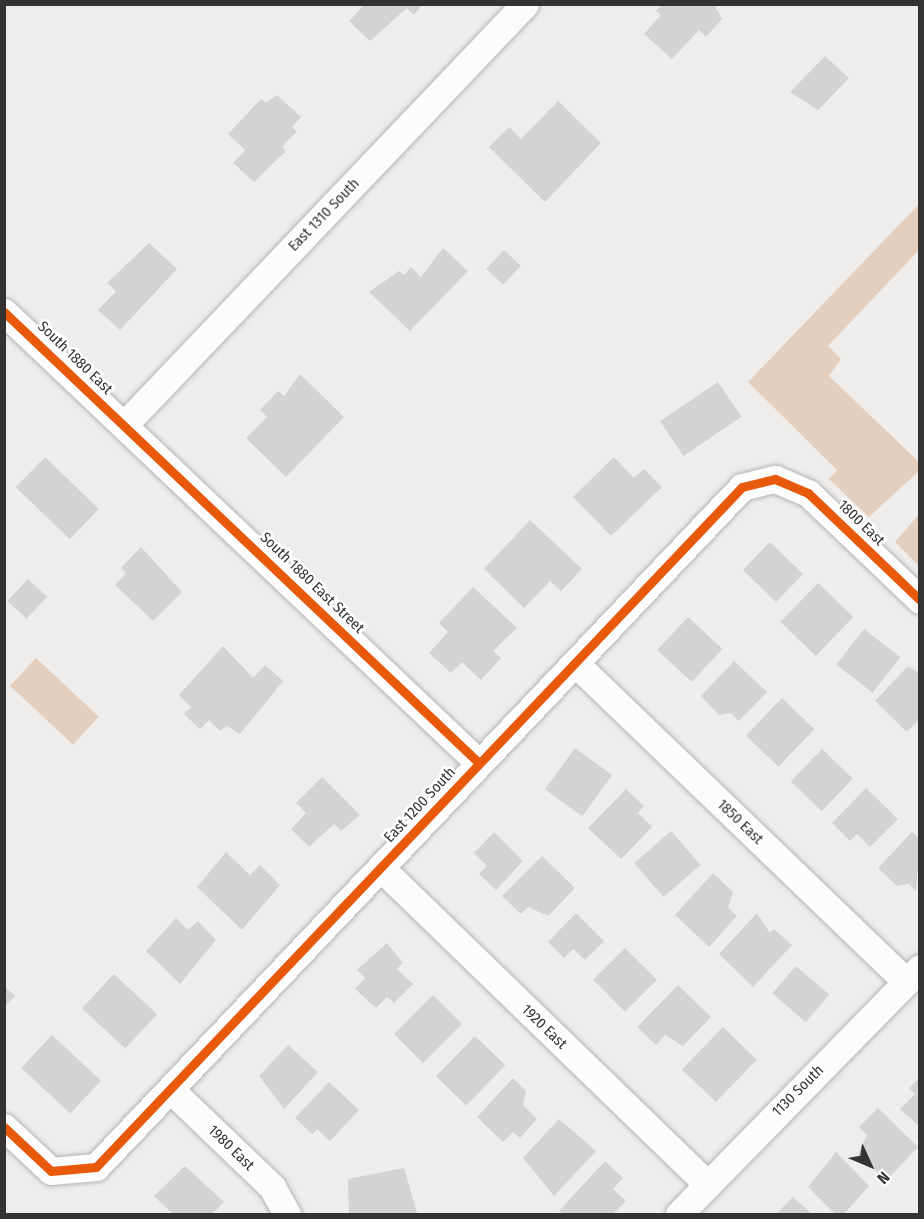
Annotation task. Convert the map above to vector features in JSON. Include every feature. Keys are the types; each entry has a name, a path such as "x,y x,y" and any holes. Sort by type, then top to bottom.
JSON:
{"street":[{"name":"East 1310 South","path":"124,425 525,4"},
{"name":"South 1880 East","path":"4,312 124,425"},
{"name":"South 1880 East Street","path":"124,425 479,763"},
{"name":"East 1200 South","path":"4,1127 51,1171 96,1167 382,869 479,763 742,487 775,478"},
{"name":"1800 East","path":"775,478 808,493 920,600"},
{"name":"1850 East","path":"575,663 913,975"},
{"name":"1920 East","path":"382,869 707,1184"},
{"name":"1130 South","path":"679,1215 913,975"},
{"name":"1980 East","path":"172,1090 272,1187 287,1212"}],"shaded area":[{"path":"919,204 919,250 828,346 841,359 829,376 919,462 919,471 869,517 829,479 837,470 748,382"},
{"path":"919,514 919,566 895,542"},
{"path":"36,658 99,717 73,744 10,686"}],"building":[{"path":"365,4 423,4 414,15 407,8 370,41 349,21"},
{"path":"662,4 714,4 722,19 706,37 699,30 672,59 644,34 661,15 656,11"},
{"path":"825,56 849,78 818,110 790,92"},
{"path":"277,95 301,117 292,127 297,131 282,147 286,151 254,182 233,163 245,150 228,134 261,99 266,103"},
{"path":"558,101 601,143 545,202 489,147 509,127 521,139"},
{"path":"149,243 177,269 120,330 98,310 116,291 107,283"},
{"path":"443,248 468,271 410,331 369,292 399,271 404,275 411,267 421,277"},
{"path":"504,250 521,266 503,285 486,269"},
{"path":"300,374 344,417 286,477 246,438 267,417 260,410 278,391 284,396"},
{"path":"718,382 741,417 683,456 660,421"},
{"path":"45,457 99,509 70,539 16,487"},
{"path":"614,457 634,478 644,469 662,487 611,536 573,497"},
{"path":"530,520 582,569 561,591 550,581 524,608 484,569"},
{"path":"770,542 803,574 776,602 743,570"},
{"path":"141,547 182,592 153,621 115,585 126,573 121,568"},
{"path":"28,579 47,597 27,619 8,601"},
{"path":"818,583 853,617 816,656 780,622"},
{"path":"473,587 517,628 493,651 501,658 481,680 462,662 451,673 429,653 448,632 439,623"},
{"path":"688,617 722,649 692,682 657,650"},
{"path":"864,629 900,657 873,693 836,664"},
{"path":"223,646 253,678 265,665 283,681 240,734 227,726 220,731 209,720 200,729 184,714 191,707 179,695"},
{"path":"734,661 767,692 739,721 731,713 719,715 701,696"},
{"path":"908,666 920,674 920,719 907,732 875,701"},
{"path":"782,698 814,729 778,767 746,735"},
{"path":"575,748 612,775 582,816 545,789"},
{"path":"822,749 853,779 822,811 791,781"},
{"path":"322,777 360,815 341,831 334,824 309,847 291,829 306,813 296,803"},
{"path":"866,788 898,819 870,847 857,834 850,841 832,823"},
{"path":"626,789 644,806 638,813 652,827 621,859 588,828"},
{"path":"671,831 701,865 664,897 634,863"},
{"path":"494,832 523,861 496,890 479,874 487,866 474,853"},
{"path":"912,832 920,839 916,891 909,884 897,886 878,868"},
{"path":"226,852 250,875 260,865 280,885 242,930 197,887"},
{"path":"542,856 575,888 548,916 528,907 521,914 502,896"},
{"path":"713,873 733,892 728,908 737,916 709,947 675,915"},
{"path":"576,913 604,941 585,960 573,949 564,958 548,942"},
{"path":"757,913 770,933 774,929 792,945 753,987 719,954"},
{"path":"176,918 188,930 198,921 216,940 180,984 146,951"},
{"path":"387,943 403,963 397,969 413,984 394,1003 387,997 376,1008 355,989 365,978 357,970"},
{"path":"625,948 657,980 625,1012 593,980"},
{"path":"796,966 829,995 806,1022 772,993"},
{"path":"114,974 157,1014 125,1049 82,1008"},
{"path":"678,985 711,1017 683,1046 665,1035 656,1045 637,1027"},
{"path":"4,986 15,996 4,1007"},
{"path":"433,995 462,1024 423,1063 394,1034"},
{"path":"723,1027 757,1060 716,1102 682,1069"},
{"path":"52,1035 101,1081 70,1114 21,1068"},
{"path":"475,1036 505,1065 466,1105 436,1076"},
{"path":"288,1045 318,1072 284,1109 259,1076"},
{"path":"920,1077 920,1127 900,1109 915,1094 909,1088"},
{"path":"513,1078 526,1091 523,1105 537,1119 520,1138 513,1132 503,1142 477,1117"},
{"path":"329,1082 359,1110 330,1141 317,1129 312,1134 295,1118"},
{"path":"878,1108 918,1147 886,1181 858,1154 867,1135 859,1127"},
{"path":"559,1119 596,1151 554,1196 523,1158"},
{"path":"836,1152 869,1186 844,1214 835,1214 808,1187"},
{"path":"605,1161 623,1178 613,1189 626,1201 613,1214 563,1214 559,1211"},
{"path":"185,1166 224,1202 212,1214 173,1214 154,1196"},
{"path":"404,1168 417,1213 349,1214 348,1179"},
{"path":"793,1197 812,1214 776,1214"}],"cycle path":[{"path":"4,312 479,763"},
{"path":"4,1127 51,1171 96,1167 742,487 775,479 808,493 920,600"}]}
